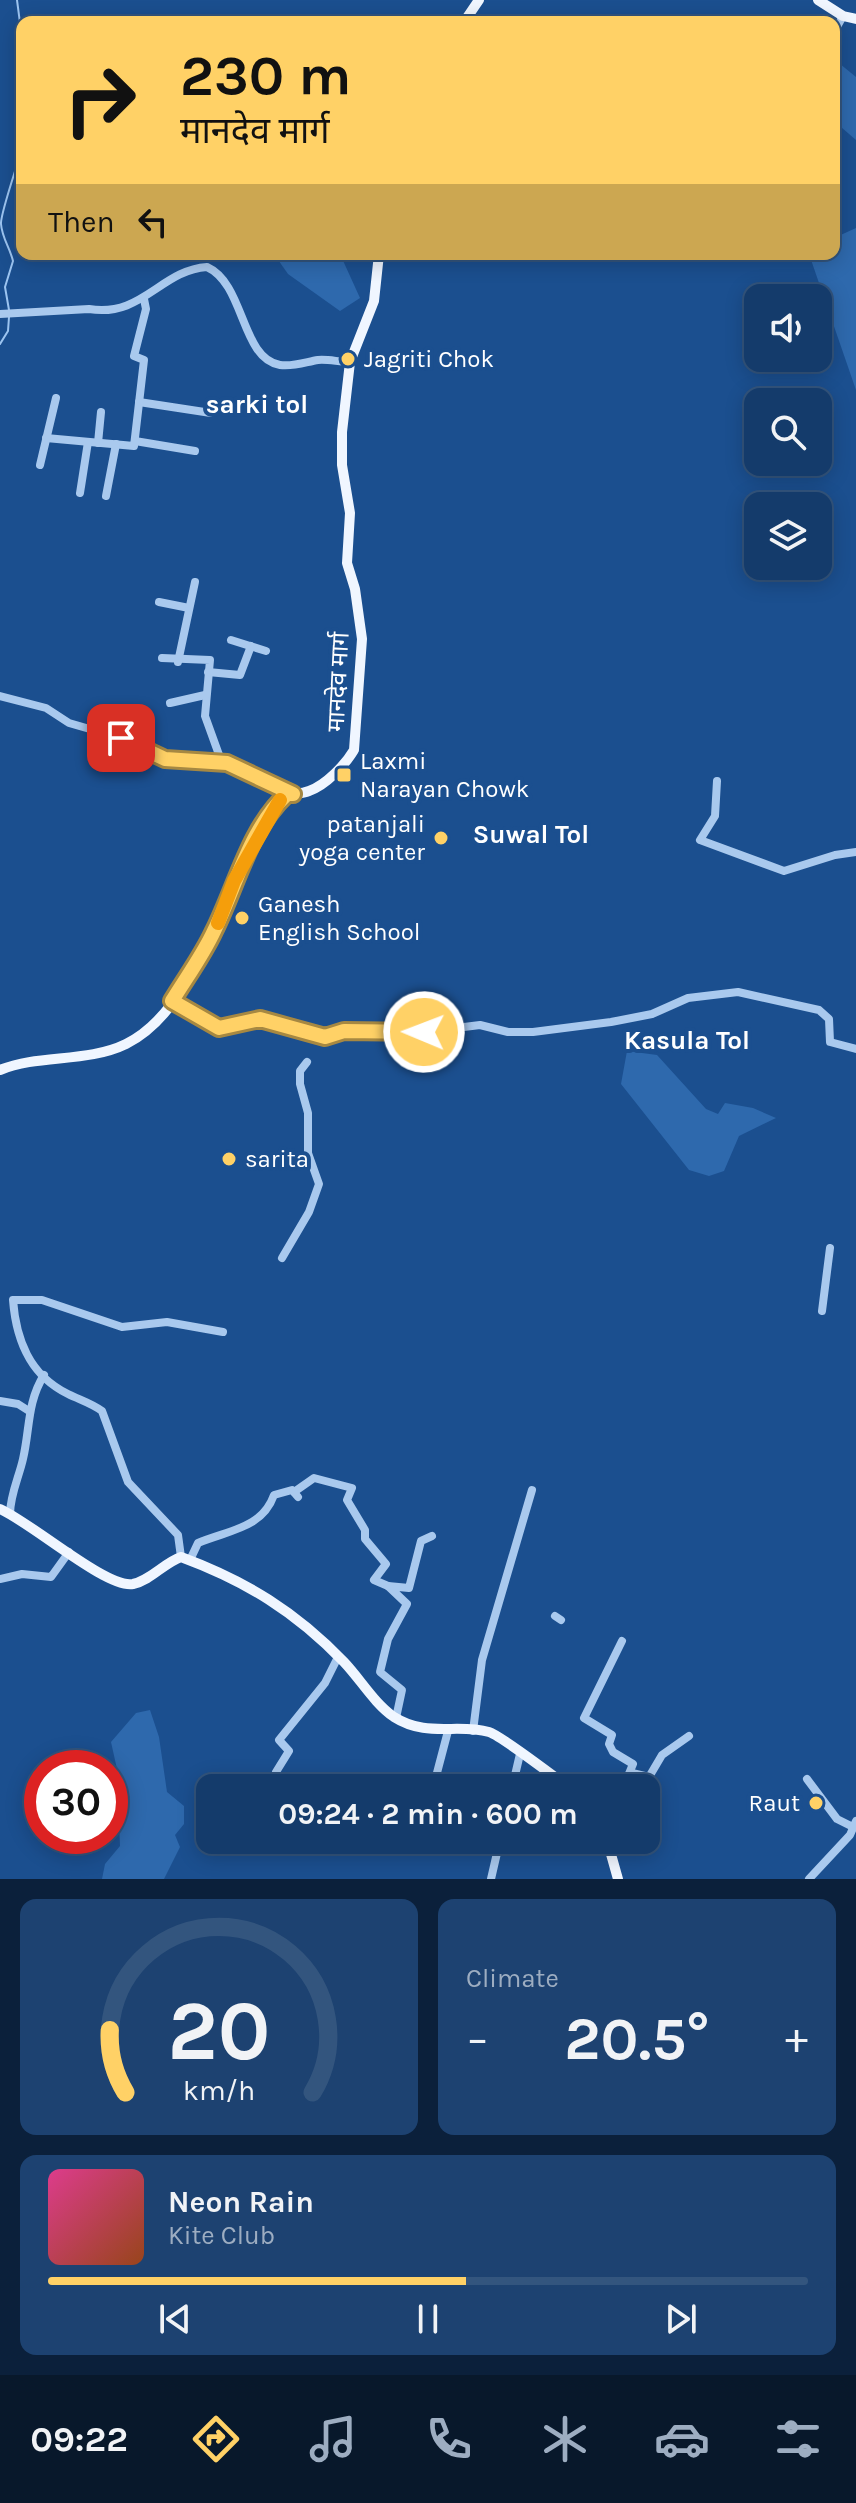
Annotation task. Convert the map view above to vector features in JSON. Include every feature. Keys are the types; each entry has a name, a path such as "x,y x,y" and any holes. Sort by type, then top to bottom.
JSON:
{"main road":[{"path":"818,0 843,16 856,19"},
{"name":"मानदेव मार्ग","path":"0,1070 119,1047 144,1032 172,1001 213,933 258,834 276,804 287,794 311,791 346,762 356,739 362,626 347,563 350,513 341,447 350,362 374,301 378,260"},
{"path":"5,1511 111,1581 128,1585 186,1558 273,1599 338,1657 396,1718 420,1728 473,1731 498,1736 549,1774"},
{"path":"611,1854 618,1879"}],"street":[{"path":"840,21 843,16"},
{"path":"3,314 89,309 103,311 130,307 192,270 207,267 224,281 247,331 273,363 282,366 321,359 350,362"},
{"path":"46,438 134,446 144,360 134,356 146,309 144,299"},
{"path":"40,465 56,398"},
{"path":"139,402 211,413"},
{"path":"80,493 101,412"},
{"path":"135,441 195,451"},
{"path":"106,496 116,444"},
{"path":"178,662 195,582"},
{"path":"159,602 189,608"},
{"path":"231,640 266,651"},
{"path":"208,672 240,675 251,646"},
{"path":"162,658 178,662 210,660 205,716 222,763"},
{"path":"170,703 205,695"},
{"path":"0,696 31,702 69,723 121,738 165,759 222,763 293,794"},
{"path":"717,781 715,816 700,840 784,871 835,855 856,852"},
{"path":"172,1001 219,1028 268,1019 325,1037 344,1031 424,1032 480,1025 508,1032 533,1032 652,1014 688,998 738,992 819,1010 829,1019 830,1042 856,1049"},
{"path":"282,1258 309,1212 319,1184 308,1153 308,1113 300,1084 300,1071 307,1062"},
{"path":"822,1311 830,1248"},
{"path":"186,1558 178,1535 128,1482 102,1411 65,1393 25,1354 15,1331 13,1300 42,1300 122,1327 167,1322 223,1332"},
{"path":"5,1511 34,1390 44,1375"},
{"path":"0,1401 18,1404 29,1411"},
{"path":"186,1558 198,1543 250,1525 263,1517 274,1495 296,1495 314,1478 352,1488 347,1500 365,1530 365,1539 386,1564 374,1580 388,1586 409,1588 421,1541 432,1536"},
{"path":"473,1731 482,1660 532,1490"},
{"path":"0,1579 22,1574 51,1577 69,1552"},
{"path":"388,1586 407,1604 388,1639 380,1672 402,1690 396,1718"},
{"path":"622,1641 584,1718 612,1735 609,1744 613,1752 633,1764 632,1773 649,1777 662,1755 689,1736"},
{"path":"276,1774 289,1751 279,1740 325,1683 338,1657"},
{"path":"437,1774 448,1731"},
{"path":"515,1774 520,1754"},
{"path":"807,1779 837,1819 854,1824 809,1879"},
{"path":"491,1879 497,1854"}],"shaded area":[{"path":"840,64 856,77 856,140 840,126"},
{"path":"856,228 856,390 832,321 832,284 819,284 811,260 840,260 840,235"},
{"path":"278,260 343,260 360,298 340,311 288,274"},
{"path":"627,1051 657,1055 706,1109 718,1114 725,1103 753,1108 776,1118 739,1136 724,1171 709,1176 689,1170 621,1084"},
{"path":"150,1710 159,1737 167,1792 184,1806 184,1824 175,1835 180,1847 164,1879 102,1879 105,1864 113,1854 128,1854 128,1750 113,1750 111,1742 136,1713"}],"waterway":[{"path":"17,0 19,16"},
{"path":"9,310 5,287 13,261 1,219 16,168"},
{"path":"0,344 8,331 9,317"}],"slow traffic":[{"path":"218,923 234,881 280,800"}],"place":[{"name":"Jagriti Chok","path":"348,359"},
{"name":"Laxmi Narayan Chowk","path":"344,775"},
{"name":"patanjali yoga center","path":"441,838"},
{"name":"Ganesh English School","path":"242,918"},
{"name":"sarita","path":"229,1159"},
{"name":"Raut","path":"816,1803"}],"district":[{"name":"sarki tol","path":"257,404"},
{"name":"Suwal Tol","path":"531,834"},
{"name":"Kasula Tol","path":"687,1040"}],"route":[{"path":"121,738 165,759 227,763 293,794 287,794 276,804 258,834 234,881 213,933 172,1001 219,1028 227,1029 268,1019 325,1037 344,1031 424,1032"}]}
